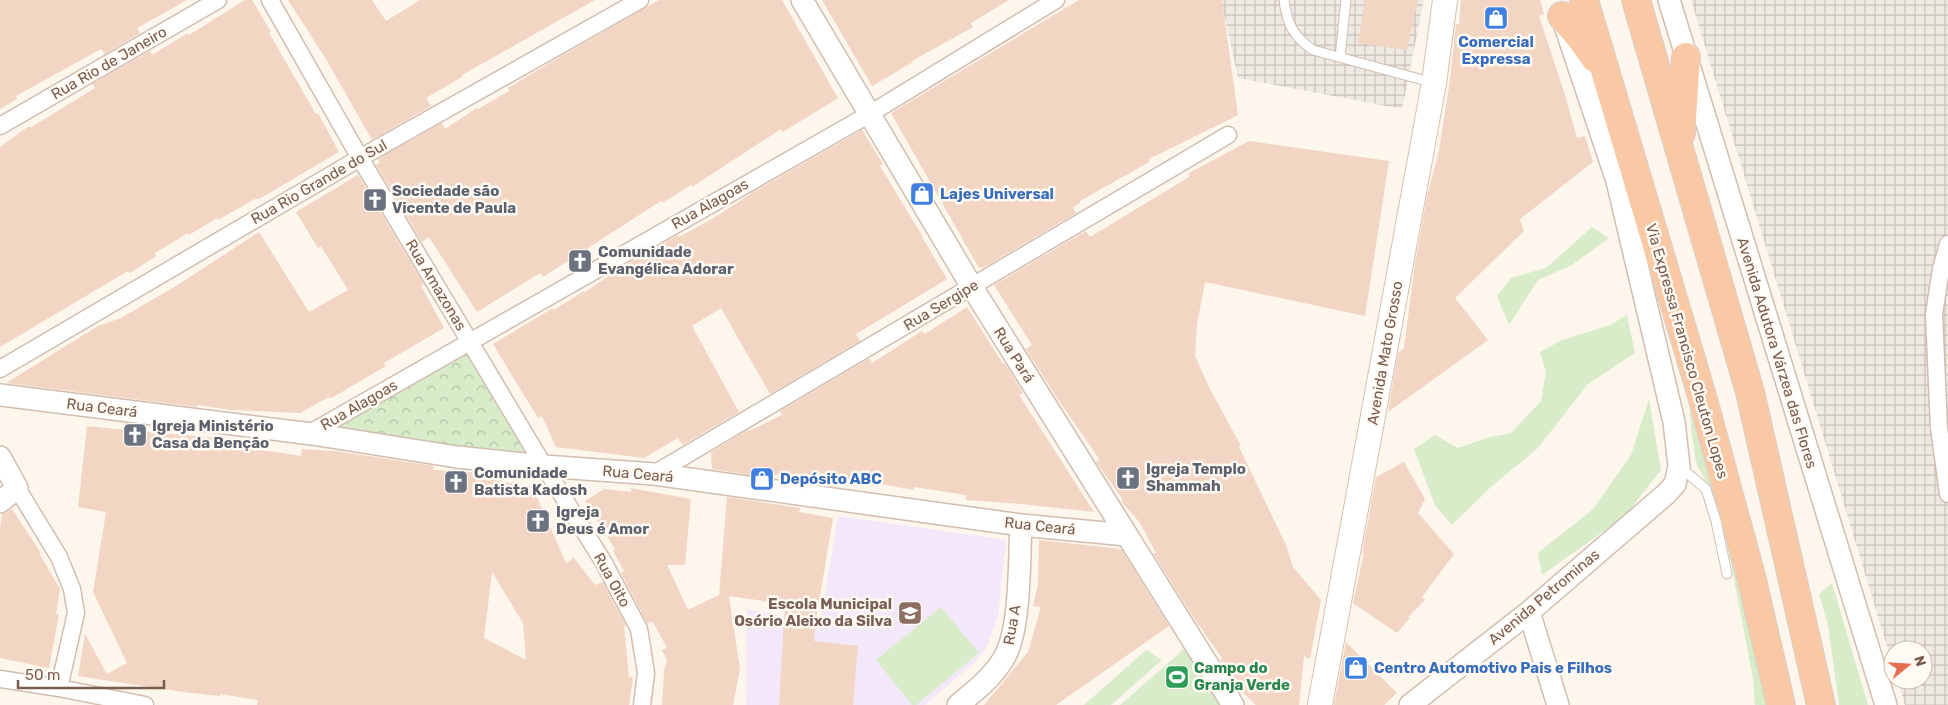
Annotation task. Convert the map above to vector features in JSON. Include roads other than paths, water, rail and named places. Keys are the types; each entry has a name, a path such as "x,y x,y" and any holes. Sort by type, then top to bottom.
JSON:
{"highway":[{"name":"Via Expressa Francisco Cleuton Lopes","path":"1584,0 1702,396 1751,576 1781,705"},
{"path":"1636,0 1750,392 1821,705"},
{"path":"1560,8 1606,73"},
{"path":"1680,149 1686,57"}],"main road":[{"name":"Avenida Mato Grosso","path":"1320,705 1434,83 1445,0"}],"street":[{"name":"Rua Rio de Janeiro","path":"0,126 218,0"},
{"name":"Rua Amazonas","path":"270,0 360,158 544,466"},
{"name":"Rua Rio Grande do Sul","path":"0,369 360,158 640,0"},
{"name":"Rua Pará","path":"802,0 972,287 1233,705"},
{"name":"Rua Alagoas","path":"310,433 868,114 1056,0"},
{"name":"Avenida Adutora Várzea das Flores","path":"1669,0 1886,705"},
{"path":"1560,8 1618,181 1674,422 1677,475"},
{"name":"Rua Sergipe","path":"654,474 1228,135"},
{"path":"1948,244 1941,269 1934,314 1939,428 1948,494"},
{"name":"Rua Ceará","path":"0,395 310,433 457,457 654,474 1021,525 1127,535"},
{"path":"0,457 59,557 72,589 76,613 59,688"},
{"name":"Rua Oito","path":"544,466 604,563 639,629 646,673 642,705"},
{"name":"Avenida Petrominas","path":"1410,705 1529,612 1666,494 1677,475"},
{"path":"0,502 17,488"},
{"name":"Rua A","path":"958,705 995,672 1004,658 1011,641 1015,623 1021,525"},
{"path":"1529,612 1558,705"},
{"path":"0,679 59,688 145,705"}],"lane":[{"path":"1284,0 1287,19 1298,40 1313,50 1434,83"},
{"path":"1340,57 1346,0"},
{"path":"1677,475 1706,490 1716,521 1727,574"}],"place":[{"name":"Comercial Expressa","path":"1496,18"},
{"name":"Lajes Universal","path":"922,194"},
{"name":"Sociedade são Vicente de Paula","path":"375,200"},
{"name":"Comunidade Evangélica Adorar","path":"580,261"},
{"name":"Igreja Ministério Casa da Benção","path":"135,435"},
{"name":"Igreja Templo Shammah","path":"1128,478"},
{"name":"Depósito ABC","path":"762,479"},
{"name":"Comunidade Batista Kadosh","path":"456,482"},
{"name":"Igreja Deus é Amor","path":"538,521"},
{"name":"Escola Municipal Osório Aleixo da Silva","path":"910,613"},
{"name":"Centro Automotivo Pais e Filhos","path":"1356,668"},
{"name":"Campo do Granja Verde","path":"1177,677"}]}
